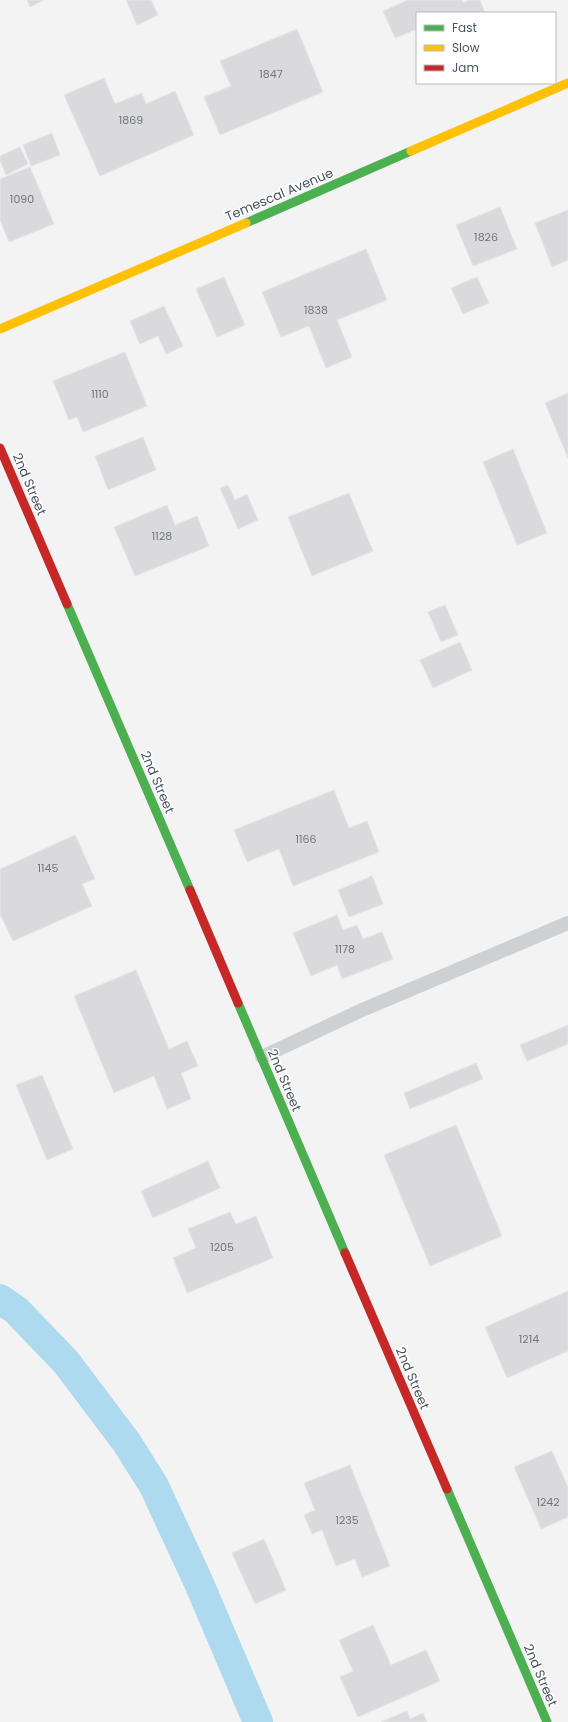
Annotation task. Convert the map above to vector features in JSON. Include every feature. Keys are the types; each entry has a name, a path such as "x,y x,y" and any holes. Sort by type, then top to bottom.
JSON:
{"street":[{"name":"Temescal Avenue","path":"0,329 568,83"},
{"name":"2nd Street","path":"0,448 547,1722"}],"lane":[{"path":"262,1057 362,1010 568,923"}],"building":[{"path":"27,0 44,0 30,7"},
{"path":"126,0 151,0 158,15 137,25"},
{"path":"408,0 462,0 463,3 470,0 480,0 485,12 416,12 416,29 395,38 383,11"},
{"path":"297,29 323,92 220,135 204,97 231,86 220,61"},
{"path":"104,78 115,104 142,93 146,104 175,91 194,135 100,176 64,95"},
{"path":"52,133 60,155 31,166 23,145"},
{"path":"20,147 28,164 6,175 0,161 0,156"},
{"path":"30,167 54,224 9,242 0,220 0,179"},
{"path":"500,207 517,249 473,266 456,225"},
{"path":"568,210 568,260 552,267 535,223"},
{"path":"366,249 387,300 337,320 352,357 326,368 309,326 281,337 262,292"},
{"path":"224,277 245,325 217,337 196,289"},
{"path":"477,277 489,303 463,314 451,288"},
{"path":"164,306 183,346 166,354 158,336 140,344 130,321"},
{"path":"125,352 147,406 83,432 77,417 69,420 53,381"},
{"path":"568,393 568,458 545,403"},
{"path":"143,437 156,470 108,490 95,456"},
{"path":"513,449 547,533 517,545 483,462"},
{"path":"228,485 235,500 247,494 258,520 238,529 220,488"},
{"path":"349,493 373,551 312,576 288,517"},
{"path":"167,505 175,525 197,516 209,546 135,576 114,527"},
{"path":"445,605 458,635 441,642 428,612"},
{"path":"460,642 472,670 433,688 420,660"},
{"path":"334,790 349,828 367,821 379,852 293,886 279,849 247,862 234,830"},
{"path":"75,835 95,879 82,884 92,906 13,941 0,914 0,869"},
{"path":"372,876 383,904 349,917 338,890"},
{"path":"337,915 343,930 357,925 363,939 382,932 393,959 342,979 337,965 311,976 293,933"},
{"path":"136,970 169,1049 187,1041 198,1066 181,1073 191,1099 167,1109 154,1076 114,1093 74,996"},
{"path":"568,1025 568,1044 527,1061 520,1045"},
{"path":"476,1063 483,1079 410,1109 404,1093"},
{"path":"42,1075 73,1149 47,1160 16,1085"},
{"path":"456,1125 502,1236 430,1266 384,1155"},
{"path":"208,1161 220,1188 153,1218 141,1191"},
{"path":"230,1212 236,1224 256,1216 273,1258 187,1293 173,1258 196,1248 188,1229"},
{"path":"568,1291 568,1351 507,1378 485,1327"},
{"path":"552,1451 568,1487 568,1517 541,1529 514,1467"},
{"path":"350,1465 390,1566 362,1577 355,1559 336,1566 322,1530 312,1534 304,1515 315,1510 304,1483"},
{"path":"264,1539 286,1590 255,1604 232,1553"},
{"path":"373,1625 391,1665 426,1650 440,1681 358,1717 340,1677 353,1671 339,1640"},
{"path":"407,1711 410,1719 423,1713 427,1722 381,1722"}],"waterway":[{"path":"0,1299 16,1310 66,1362 127,1443 154,1486 198,1581 258,1722"}],"traffic: fast":[{"path":"246,223 411,151"},
{"path":"67,604 190,890"},
{"path":"238,1003 345,1253"},
{"path":"447,1489 547,1722"}],"traffic: slow":[{"path":"411,151 568,83"},
{"path":"0,329 246,223"}],"traffic: jam":[{"path":"0,448 67,604"},
{"path":"190,890 238,1003"},
{"path":"345,1253 447,1489"}]}
